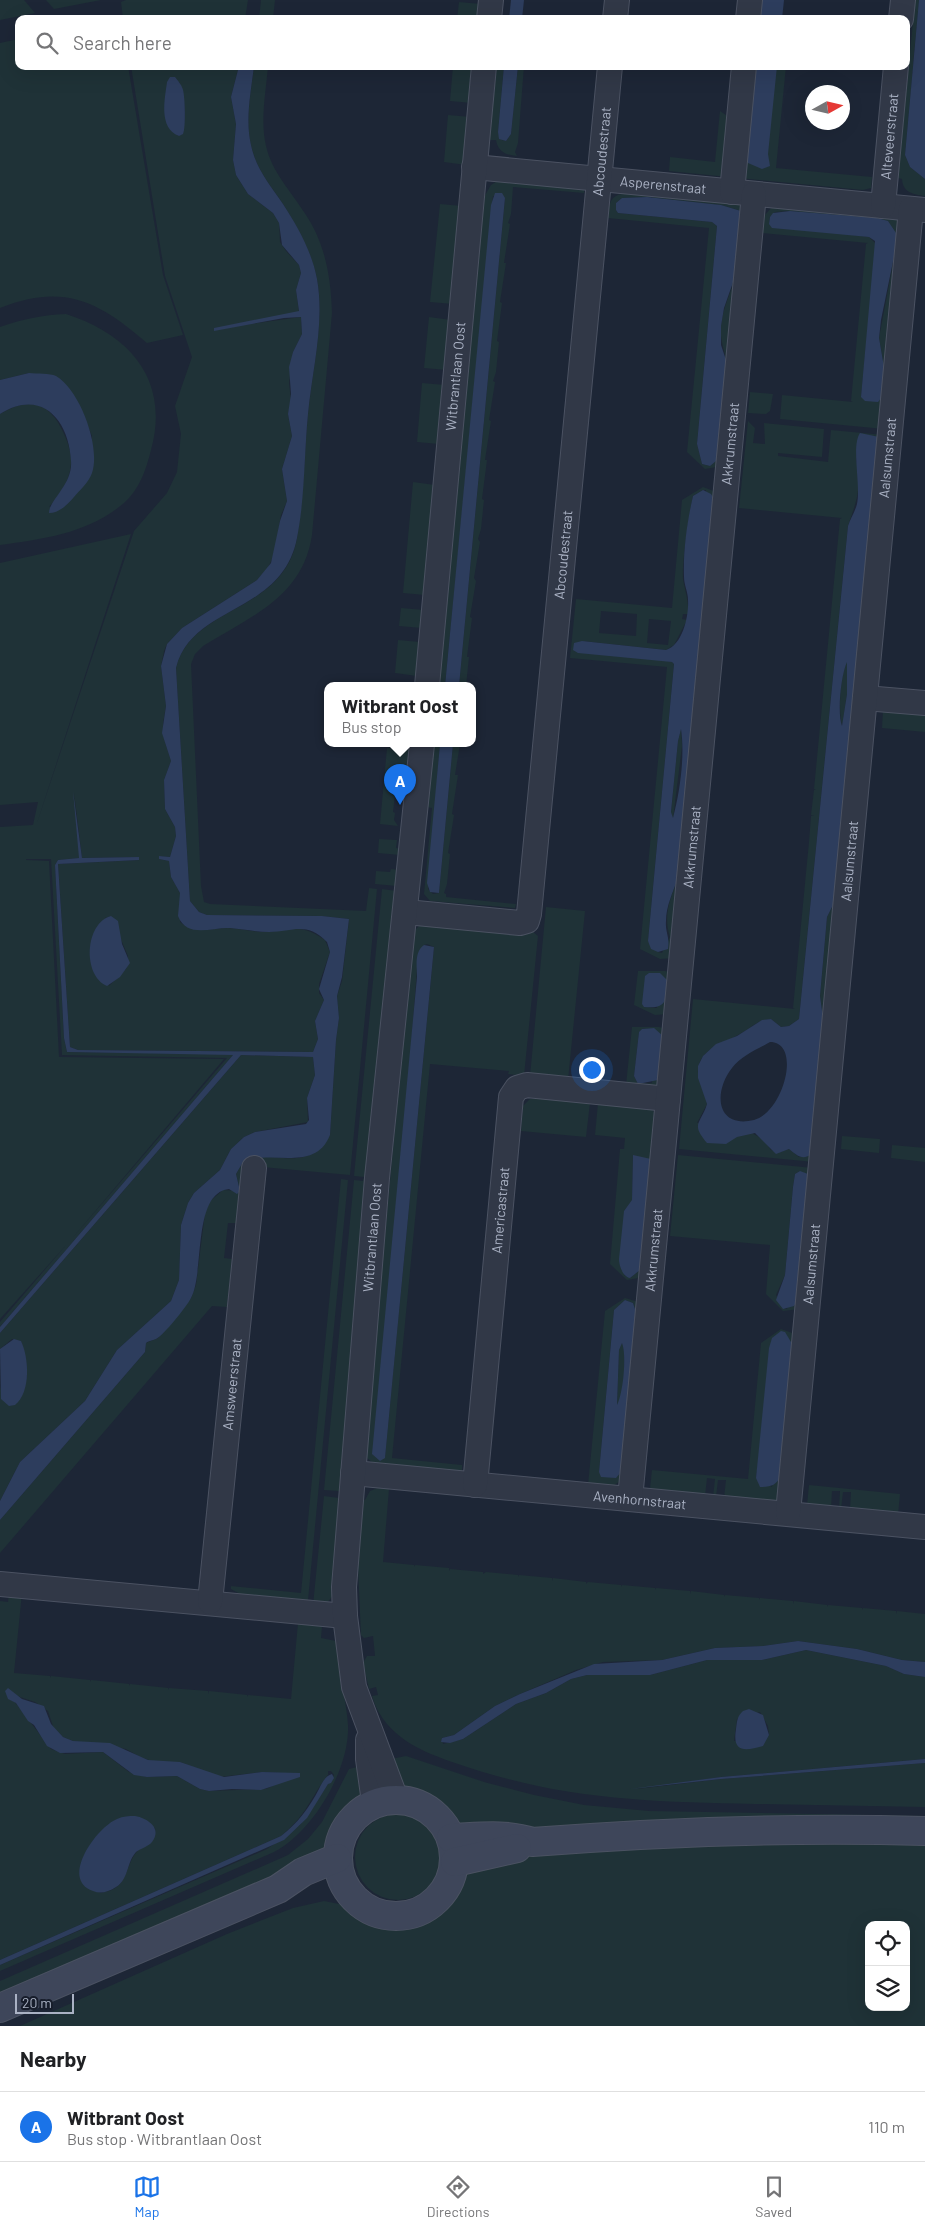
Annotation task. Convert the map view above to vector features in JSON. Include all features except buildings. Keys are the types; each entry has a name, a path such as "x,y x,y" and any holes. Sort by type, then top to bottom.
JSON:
{"main road":[{"path":"385,1801 413,1802 430,1810 443,1822 453,1850 448,1885 434,1902 416,1913 395,1917 375,1913 356,1902 340,1869 340,1841 348,1824 361,1810 385,1801"},
{"path":"453,1850 522,1847 532,1842 638,1834 829,1829 925,1831"},
{"path":"0,2008 278,1890 308,1888 340,1869"}],"street":[{"path":"489,15 491,0"},
{"path":"615,15 617,0"},
{"path":"748,15 750,0"},
{"path":"901,15 903,0"},
{"name":"Witbrantlaan Oost","path":"427,682 484,70"},
{"name":"Abcoudestraat","path":"406,912 520,923 527,920 610,70"},
{"path":"743,193 744,70"},
{"name":"Alteveerstraat","path":"883,206 896,70"},
{"name":"Asperenstraat","path":"474,167 918,209"},
{"name":"Akkrumstraat","path":"630,1500 668,1099 743,193"},
{"name":"Aalsumstraat","path":"788,1513 865,698 918,209"},
{"path":"865,698 925,704"},
{"name":"Witbrantlaan Oost","path":"385,1801 382,1756 368,1728 354,1687 345,1616 345,1556 377,1178 422,747"},
{"name":"Americastraat","path":"475,1484 511,1098 517,1088 527,1085 668,1099"},
{"name":"Amsweerstraat","path":"210,1602 254,1168"},
{"name":"Avenhornstraat","path":"353,1473 925,1526"},
{"path":"0,1584 345,1616"}],"green space":[{"path":"0,0 24,0 35,13 15,15 15,17 0,20"},
{"path":"46,0 101,0 54,9"},
{"path":"126,0 248,0 246,15 123,15 121,2"},
{"path":"261,0 275,0 273,15 259,15"},
{"path":"915,0 919,0 905,155 910,167 925,179 925,196 909,192 904,187 902,179 898,178 908,70 910,70"},
{"path":"459,2 481,4 480,15 457,15"},
{"path":"15,40 15,70 129,70 163,275 183,335 147,343 112,316 96,307 79,300 62,297 43,297 0,308 0,43"},
{"path":"132,70 238,70 231,97 236,124 233,160 236,175 248,194 273,213 279,223 280,242 299,265 301,273 296,290 299,312 214,329 301,317 302,334 293,352 289,383 291,400 288,414 292,436 282,469 287,501 281,515 274,556 267,569 257,580 182,628 167,644 164,651 161,666 166,706 163,723 165,742 171,761 164,780 165,809 175,827 176,836 170,857 159,856 159,859 169,861 171,877 180,893 180,922 186,926 198,930 228,928 263,932 301,929 316,934 325,940 330,952 319,984 319,993 324,1000 315,1021 318,1039 313,1052 78,1050 70,1047 58,864 139,860 138,857 82,858 74,792 80,858 58,860 55,865 64,1038 67,1052 234,1054 0,1327 0,1322 67,1244 0,1319 0,827 33,825 38,802 0,805 0,563 131,534 36,826 134,531 167,493 177,472 181,434 175,406 192,357 165,276","holes":["179,82 185,118 184,126 179,136 177,135","26,859 51,859 62,1055 227,1058 69,1242 224,1059 59,1057 49,861","111,916 128,956 126,969 109,986 105,918"]},
{"path":"253,70 268,70 263,116 266,146 277,173 304,212 317,235 326,260 332,313 312,535 307,556 298,574 286,590 256,614 203,646 195,654 191,664 201,886 204,902 210,904 366,911 369,888 377,889 350,1175 250,1166 240,1223 228,1223 224,1258 232,1259 227,1307 212,1306 0,1553 0,1520 145,1352 146,1343 158,1338 191,1298 196,1285 205,1213 209,1202 223,1190 240,1191 236,1174 243,1162 256,1158 299,1158 309,1155 319,1148 330,1135 339,1018 337,996 342,981 349,919 322,916 207,915 199,912 190,901 176,668 185,647 200,631 257,596 275,581 289,563 297,538 303,492 308,414 319,329 319,295 312,259 294,221 268,183 253,154 249,135 250,96"},
{"path":"453,70 476,70 472,103 450,101"},
{"path":"497,70 504,70 498,132 502,140 506,141 511,134 518,70 524,70 518,143 515,152 517,156 503,152 496,140 489,140"},
{"path":"750,70 786,70 776,168 872,177 871,188 863,190 739,178"},
{"path":"720,111 730,118 728,177 669,171 670,157 715,162"},
{"path":"448,115 471,117 466,165 444,162"},
{"path":"499,180 584,188 584,193 513,187 504,263 506,263 500,302 502,303 497,341 499,342 489,420 491,421 485,460 487,460 482,499 484,500 478,539 480,542 470,617 472,618 467,657 469,657 466,682 459,682 505,198 493,196 445,682 437,682 484,197 491,185"},
{"path":"624,190 732,200 744,210 746,220 722,466 705,469 687,452 709,228 608,218 612,199 623,194","holes":["647,197 721,205 741,211 743,214 738,267 721,325 721,337 728,370 724,421 718,449 710,466 702,464 697,444 717,226 712,222 618,213 616,203 622,198"]},
{"path":"440,204 462,206 453,304 430,302"},
{"path":"773,206 895,217 901,223 884,429 780,419 782,395 853,402 851,401 866,244 868,243 762,233 764,216","holes":["790,211 888,221 897,242 879,338 884,367 861,397 876,244 869,237 769,224 770,217 775,212"]},
{"path":"66,314 89,323 109,334 126,348 140,364 150,382 155,403 155,425 149,457 134,492 124,503 110,513 81,528 65,533 0,545 0,414 21,405 38,405 52,415 64,434 71,456 70,470 60,493 49,507 66,505 91,474 92,436 78,403 29,373 0,380 0,327 33,318"},
{"path":"429,317 451,320 447,370 424,368"},
{"path":"422,383 445,385 439,444 417,442"},
{"path":"750,392 773,394 770,411 766,414 748,413"},
{"path":"748,421 755,428 753,443 765,444 764,423 824,429 822,457 778,453 778,456 828,462 831,430 884,435 814,1162 679,1149 693,999 795,1009 793,1008 811,816 814,816 811,815 814,790 816,790 814,789 840,519 842,518 739,508","holes":["879,437 835,901 827,917 820,996 824,1025 807,1157 799,1157 789,1149 780,1152 771,1150 764,1140 728,1119 697,1123 707,1104 698,1075 700,1063 707,1052 761,1021 771,1019 781,1027 789,1026 799,1019 848,526 856,501 859,478 856,459"]},
{"path":"413,482 435,485 425,595 403,593"},
{"path":"703,487 719,493 675,958 660,959 640,949 667,667 570,658 576,599 672,608 682,500","holes":["706,490 678,878 667,914 670,937 662,953 658,952 648,941 674,664 582,641 666,650 674,645 687,620 682,619 683,614 688,614 683,571 693,496","601,611 637,614 636,636 599,633","649,619 671,621 668,645 647,643"]},
{"path":"401,608 424,610 422,628 399,626"},
{"path":"398,640 420,642 417,676 395,673"},
{"path":"847,660 847,694 842,727 840,693"},
{"path":"883,710 925,713 925,732 882,728"},
{"path":"681,727 682,746 673,819 671,812"},
{"path":"432,747 440,747 428,889 433,894 439,893 453,747 460,747 455,775 458,775 448,853 450,854 447,884 444,893 446,897 516,904 515,908 430,901 424,894 432,808 426,807"},
{"path":"387,748 410,750 408,779 397,778 393,812 395,813 394,820 398,826 380,824"},
{"path":"379,839 397,840 396,848 401,849 400,855 378,853"},
{"path":"391,869 399,870 397,886 375,884 376,871 390,872"},
{"path":"382,889 397,891 339,1491 324,1490 354,1180 363,1181 364,1177 354,1176"},
{"path":"546,907 585,911 568,1080 530,1076"},
{"path":"421,924 532,931 538,936 524,1076 508,1074 509,1071 430,1064 392,1458 462,1465 462,1473 374,1464 366,1457 365,1449 413,935","holes":["427,944 434,947 385,1457 380,1461 418,955 424,945"]},
{"path":"638,971 665,971 673,973 669,1014 655,1015 634,1005","holes":["656,973 659,973 657,1008 644,1007"]},
{"path":"632,1027 659,1027 668,1029 658,1087 626,1085","holes":["654,1028 652,1083 638,1084 634,1076 639,1032 642,1029"]},
{"path":"241,1055 313,1057 315,1075 307,1098 308,1122 255,1132 244,1137 231,1149 220,1170 194,1193 188,1203 181,1225 179,1280 171,1301 117,1350 85,1401 20,1462 0,1501 0,1386 1,1390 27,1376 26,1360 21,1341 12,1339 0,1349 0,1333"},
{"path":"530,1099 590,1103 586,1137 521,1131 523,1106"},
{"path":"598,1103 651,1109 656,1114 644,1277 627,1280 610,1264 620,1149 624,1149 625,1138 595,1135","holes":["633,1155 640,1270 630,1278 624,1275 624,1211 632,1201"]},
{"path":"842,1136 880,1139 879,1153 841,1149"},
{"path":"892,1145 925,1148 925,1162 891,1158"},
{"path":"678,1155 813,1168 800,1309 783,1311 766,1294 770,1245 670,1236","holes":["800,1171 787,1309 783,1308 776,1295 785,1275 793,1187 795,1174"]},
{"path":"341,1179 348,1180 308,1600 240,1594 231,1589 231,1586 301,1593"},
{"path":"625,1298 642,1303 620,1481 613,1486 588,1485 605,1311","holes":["625,1300 633,1303 637,1315 616,1478 599,1472 614,1310"]},
{"path":"781,1329 798,1335 778,1501 724,1498 726,1480 718,1480 716,1497 713,1497 715,1479 707,1478 705,1496 650,1489 652,1470 748,1479 761,1343","holes":["781,1332 784,1332 772,1487 756,1477"]},
{"path":"622,1342 624,1348 624,1375 617,1405 619,1350"},
{"path":"809,1485 900,1494 898,1515 850,1510 851,1492 843,1492 841,1509 839,1509 840,1491 832,1491 831,1508 807,1505"},
{"path":"378,1488 389,1489 383,1562 414,1565 414,1567 415,1565 449,1568 449,1571 450,1569 483,1572 483,1574 486,1572 518,1575 518,1577 519,1575 552,1578 553,1581 553,1578 586,1582 586,1584 588,1582 621,1585 621,1587 622,1585 655,1588 655,1590 656,1588 690,1591 690,1594 691,1591 724,1595 725,1597 725,1595 759,1598 759,1600 760,1598 793,1601 793,1604 794,1601 827,1605 828,1607 828,1605 862,1608 862,1610 863,1608 896,1611 897,1614 897,1611 925,1614 925,1662 902,1660 857,1649 798,1641 763,1646 715,1648 662,1660 603,1662 576,1670 495,1706 454,1735 442,1738 443,1744 463,1739 516,1704 546,1693 571,1679 587,1675 650,1675 707,1660 762,1660 806,1650 886,1666 904,1674 925,1677 925,1759 721,1777 637,1789 721,1779 925,1763 925,1807 680,1802 575,1793 504,1778 467,1767 438,1757 410,1743 387,1724 378,1711 372,1696 378,1695 376,1687 369,1689 363,1663 367,1656 375,1656 373,1636 364,1638 361,1635 358,1567 362,1500 365,1500 370,1491","holes":["760,1712 768,1726 769,1735 734,1741 737,1719"]},
{"path":"324,1496 339,1498 334,1594 327,1603 313,1605"},
{"path":"9,1592 22,1593 14,1673 50,1676 50,1678 51,1676 90,1680 90,1682 91,1680 129,1684 129,1686 130,1684 168,1688 169,1690 169,1688 208,1691 208,1694 209,1691 247,1695 247,1697 248,1695 291,1699 298,1623 322,1626 321,1638 336,1641 347,1715 347,1742 343,1761 336,1779 315,1815 302,1830 288,1843 274,1852 0,1971 0,1965 267,1849 300,1825 334,1775 331,1771 328,1771 328,1775 303,1814 281,1836 0,1960 0,1601 8,1602","holes":["8,1693 35,1702 48,1711 54,1729 63,1737 73,1741 126,1749 140,1757 155,1762 180,1762 219,1777 262,1772 299,1774 266,1789 209,1791 200,1789 177,1776 147,1777 129,1772 103,1752 65,1754 51,1749","117,1819 155,1828 155,1834 154,1838 135,1854 120,1884 116,1888 100,1893 82,1862 94,1839"]},
{"path":"406,1756 484,1782 584,1805 649,1811 925,1816 925,1820 478,1830 463,1826 440,1806 408,1789 400,1781 391,1759"},
{"path":"361,1766 362,1791 358,1801 341,1824 331,1843 317,1857 0,1997 0,1981 288,1855 308,1839 322,1822 349,1769"},
{"path":"398,1814 414,1817 422,1821 434,1833 438,1841 441,1857 438,1873 434,1881 422,1893 414,1897 398,1900 382,1897 374,1893 362,1881 358,1873 355,1857 358,1841 362,1833 374,1821 382,1817"},
{"path":"925,1841 925,2026 20,2026 227,1934 293,1908 324,1901 349,1906 368,1923 399,1927 425,1920 445,1905 465,1876 481,1863 567,1849 607,1846"}],"water":[{"path":"511,0 524,0 522,15 509,15"},
{"path":"761,0 784,0 782,15 760,15"},
{"path":"919,0 925,0 925,179 910,167 905,155"},
{"path":"238,70 253,70 249,115 249,135 253,154 268,183 304,240 315,269 320,313 308,414 300,523 288,563 274,582 256,596 217,619 200,632 185,647 176,668 190,901 199,912 207,915 322,916 349,919 342,977 337,996 339,1018 330,1135 323,1147 304,1157 254,1159 243,1162 236,1174 240,1191 237,1194 229,1189 217,1194 209,1204 201,1235 195,1286 189,1302 164,1332 156,1339 146,1343 145,1352 0,1520 0,1501 20,1462 85,1401 117,1350 171,1301 179,1280 181,1225 188,1203 194,1193 220,1170 231,1149 244,1137 255,1132 306,1124 309,1120 307,1098 315,1075 313,1057 241,1055 0,1333 0,1327 233,1055 67,1052 64,1038 55,865 58,860 79,858 73,791 82,858 139,857 139,860 58,864 70,1047 78,1050 313,1052 318,1039 315,1021 324,1000 319,989 330,952 327,942 312,932 299,929 259,932 230,928 194,930 187,927 178,916 180,893 171,877 169,861 159,859 159,856 170,857 176,836 175,827 165,809 164,780 171,761 162,733 166,706 161,666 167,644 182,628 257,580 271,563 280,521 287,501 282,469 292,436 288,414 291,394 289,367 293,352 302,334 301,317 284,318 214,331 214,328 299,311 296,290 301,273 299,265 282,245 279,223 273,213 248,194 236,175 233,160 236,124 231,97"},
{"path":"504,70 518,70 511,134 506,141 499,139"},
{"path":"757,70 777,70 768,154 770,166 762,169 748,163 744,157 752,84"},
{"path":"170,77 175,77 182,86 184,94 185,126 183,134 179,136 172,132 165,120 165,96 167,82"},
{"path":"495,193 502,193 505,198 459,682 445,682 491,205"},
{"path":"647,197 721,205 741,211 738,268 724,308 721,326 721,345 727,363 720,439 716,461 710,466 702,464 697,444 717,226 712,222 618,213 616,210 616,203 622,198"},
{"path":"790,211 877,218 888,221 896,233 897,242 879,338 884,367 882,397 878,402 865,401 861,397 875,241 869,237 772,228 769,224 773,213"},
{"path":"29,373 53,375 65,383 80,406 94,449 94,462 89,480 66,506 53,513 49,513 50,508 65,484 71,469 69,446 65,432 50,412 40,406 28,404 15,407 0,414 0,380"},
{"path":"860,433 879,437 835,901 827,917 820,996 824,1025 811,1154 802,1157 789,1149 776,1154 755,1133 737,1137 726,1144 707,1143 698,1127 707,1104 698,1078 698,1066 703,1056 716,1044 737,1036 762,1020 771,1019 781,1027 789,1026 799,1019 848,526 857,504 858,496 857,439","holes":["847,662 847,694 842,726 840,694","770,1042 780,1045 785,1053 787,1065 781,1092 765,1114 754,1120 741,1121 732,1119 725,1114 722,1106 722,1088 726,1077 740,1060"]},
{"path":"703,490 711,494 715,501 678,878 666,915 668,949 658,952 651,949 648,941 674,664 672,662 578,653 573,650 574,643 582,641 666,650 677,642 684,629 687,613 688,600 684,580 684,557 687,526 693,496","holes":["681,729 681,774 673,818 671,812 678,741"]},
{"path":"440,747 453,747 439,893 430,892 427,883"},
{"path":"111,916 118,921 122,944 130,963 120,977 107,986 99,980 93,971 90,961 90,950 96,928 102,921"},
{"path":"424,945 434,947 385,1458 380,1461 372,1454 417,977 417,960 419,952"},
{"path":"649,973 660,973 668,981 666,999 657,1007 644,1007 642,1004 645,976"},
{"path":"654,1028 663,1036 658,1080 638,1084 634,1076 639,1032 642,1029"},
{"path":"633,1155 651,1159 640,1270 630,1278 625,1276 622,1271 619,1259 624,1211 632,1200"},
{"path":"800,1171 808,1174 798,1299 794,1306 783,1309 776,1300 785,1275 795,1174"},
{"path":"625,1300 633,1303 637,1315 621,1472 616,1478 601,1477 599,1472 614,1310","holes":["622,1343 624,1375 617,1405 619,1350"]},
{"path":"781,1331 785,1332 791,1342 793,1356 782,1475 773,1485 760,1487 756,1478 769,1348 772,1338"},
{"path":"14,1339 21,1341 24,1348 27,1374 24,1392 15,1405 9,1406 1,1399 0,1349"},
{"path":"798,1641 857,1649 902,1660 925,1662 925,1677 904,1674 886,1666 806,1650 762,1660 707,1660 650,1675 587,1675 571,1679 546,1693 516,1704 463,1739 450,1743 441,1742 442,1738 454,1735 495,1706 594,1664 662,1660 715,1648 763,1646"},
{"path":"8,1688 22,1699 44,1706 51,1724 63,1737 73,1741 110,1743 148,1760 180,1762 224,1777 262,1772 300,1773 300,1777 261,1790 232,1789 209,1791 200,1789 177,1776 147,1777 134,1775 103,1752 60,1753 47,1746 34,1725 28,1721 16,1703 8,1699 5,1691"},
{"path":"749,1709 763,1715 769,1735 763,1746 745,1749 738,1746 735,1737 738,1717 743,1711"},
{"path":"925,1759 925,1763 721,1779 630,1789 721,1777"},
{"path":"332,1774 334,1778 328,1784 307,1818 284,1840 0,1965 0,1960 281,1836 303,1815 324,1780"},
{"path":"135,1816 149,1821 155,1828 155,1837 152,1842 136,1852 132,1857 124,1879 115,1888 106,1892 99,1892 83,1885 80,1876 80,1865 92,1842 100,1832 117,1819"}],"place":[{"name":"Witbrant Oost","path":"400,805"}]}
